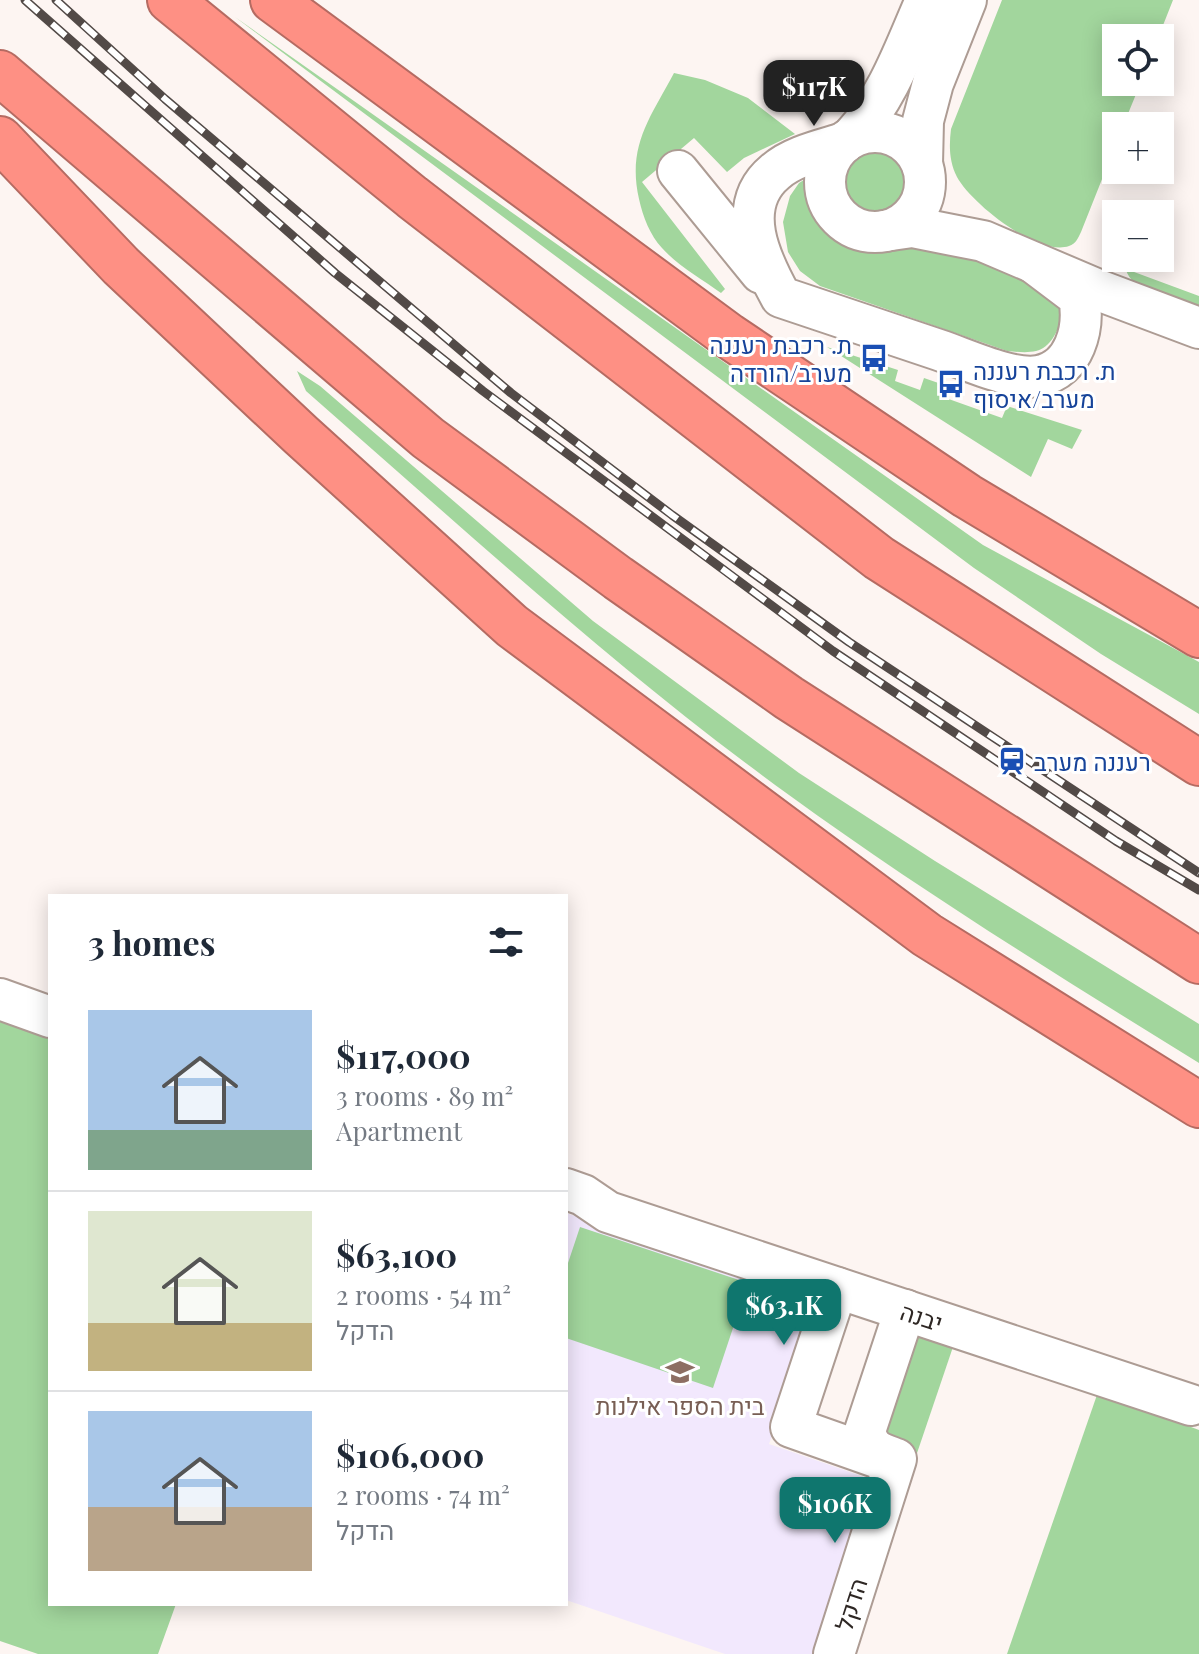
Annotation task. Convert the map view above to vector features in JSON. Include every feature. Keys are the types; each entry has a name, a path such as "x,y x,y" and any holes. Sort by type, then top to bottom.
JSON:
{"highway":[{"path":"170,0 412,197 879,558 1199,763"},
{"path":"273,0 729,336 967,496 1199,635"},
{"path":"0,73 441,447 618,578 789,698 1199,961"},
{"path":"0,139 121,266 290,425 512,626 927,935 1199,1105"}],"street":[{"path":"926,0 873,112 833,154 826,170 825,186 829,202 838,216 852,226 867,231 912,227 983,241 1098,290 1195,323"},
{"path":"884,231 900,226 921,201 925,186 923,121 933,83 966,0"},
{"path":"781,297 762,262 754,236 761,189 775,172 790,163 868,133 892,136 913,150 922,166 983,241"},
{"path":"678,171 781,297 1022,376 1040,376 1068,360 1077,341 1082,314 1079,297 1034,263"},
{"path":"0,999 48,1016"},
{"name":"יבנה","path":"568,1190 583,1195 608,1212 1191,1405"},
{"path":"837,1288 791,1427 895,1461"},
{"path":"895,1461 878,1453 868,1443 865,1431 905,1310"},
{"name":"הדקל","path":"835,1654 895,1461"}],"shaded area":[{"name":"בית הספר אילנות","path":"568,1214 819,1299 769,1444 876,1481 816,1654 725,1654 568,1601"}],"green space":[{"path":"1002,0 1173,0 1164,24 1102,24 1102,96 1135,96 1129,112 1102,112 1102,179 1081,232 1069,246 1040,244 1007,225 976,200 957,177 952,165 951,129"},
{"path":"235,17 983,545 1199,662 1199,714 1101,654 974,568"},
{"path":"674,73 705,80 748,98 795,134 744,158 727,172 694,138 642,182 725,289 721,293 668,255 654,237 639,199 636,180 638,148 649,119"},
{"path":"870,150 882,150 899,159 906,170 906,194 899,205 882,214 870,214 858,209 849,200 844,188 844,176 849,164 858,155"},
{"path":"810,176 813,205 823,222 837,236 863,248 881,249 899,245 936,248 972,255 991,263 1042,290 1060,304 1062,316 1056,334 1040,350 1007,351 820,286 800,271 788,252 783,222 790,196 799,183"},
{"path":"1127,272 1134,272 1199,296 1199,308 1145,290"},
{"path":"827,347 898,370 895,381 920,390 924,378 947,386 943,397 1002,418 1007,406 1082,430 1072,449 1048,439 1031,477"},
{"path":"297,371 320,386 593,621 799,773 1199,1024 1199,1063 940,899 839,831 726,748 603,650 424,495 306,391"},
{"path":"0,1017 48,1034 48,1606 175,1606 158,1654 38,1654 0,1641"},
{"path":"580,1227 748,1283 713,1388 568,1339 568,1263"},
{"path":"910,1326 955,1341 914,1462 880,1433"},
{"path":"1098,1392 1199,1430 1199,1654 1007,1654"}],"railway":[{"path":"25,0 335,273 483,391 833,651 1116,841 1199,890"},
{"path":"56,0 165,99 511,393 672,515 849,642 1199,873"}],"place":[{"name":"ת. רכבת רעננה מערב/הורדה","path":"874,358"},
{"name":"ת. רכבת רעננה מערב/איסוף","path":"951,384"},
{"name":"רעננה מערב","path":"1012,761"},
{"name":"בית הספר אילנות","path":"680,1372"}]}
